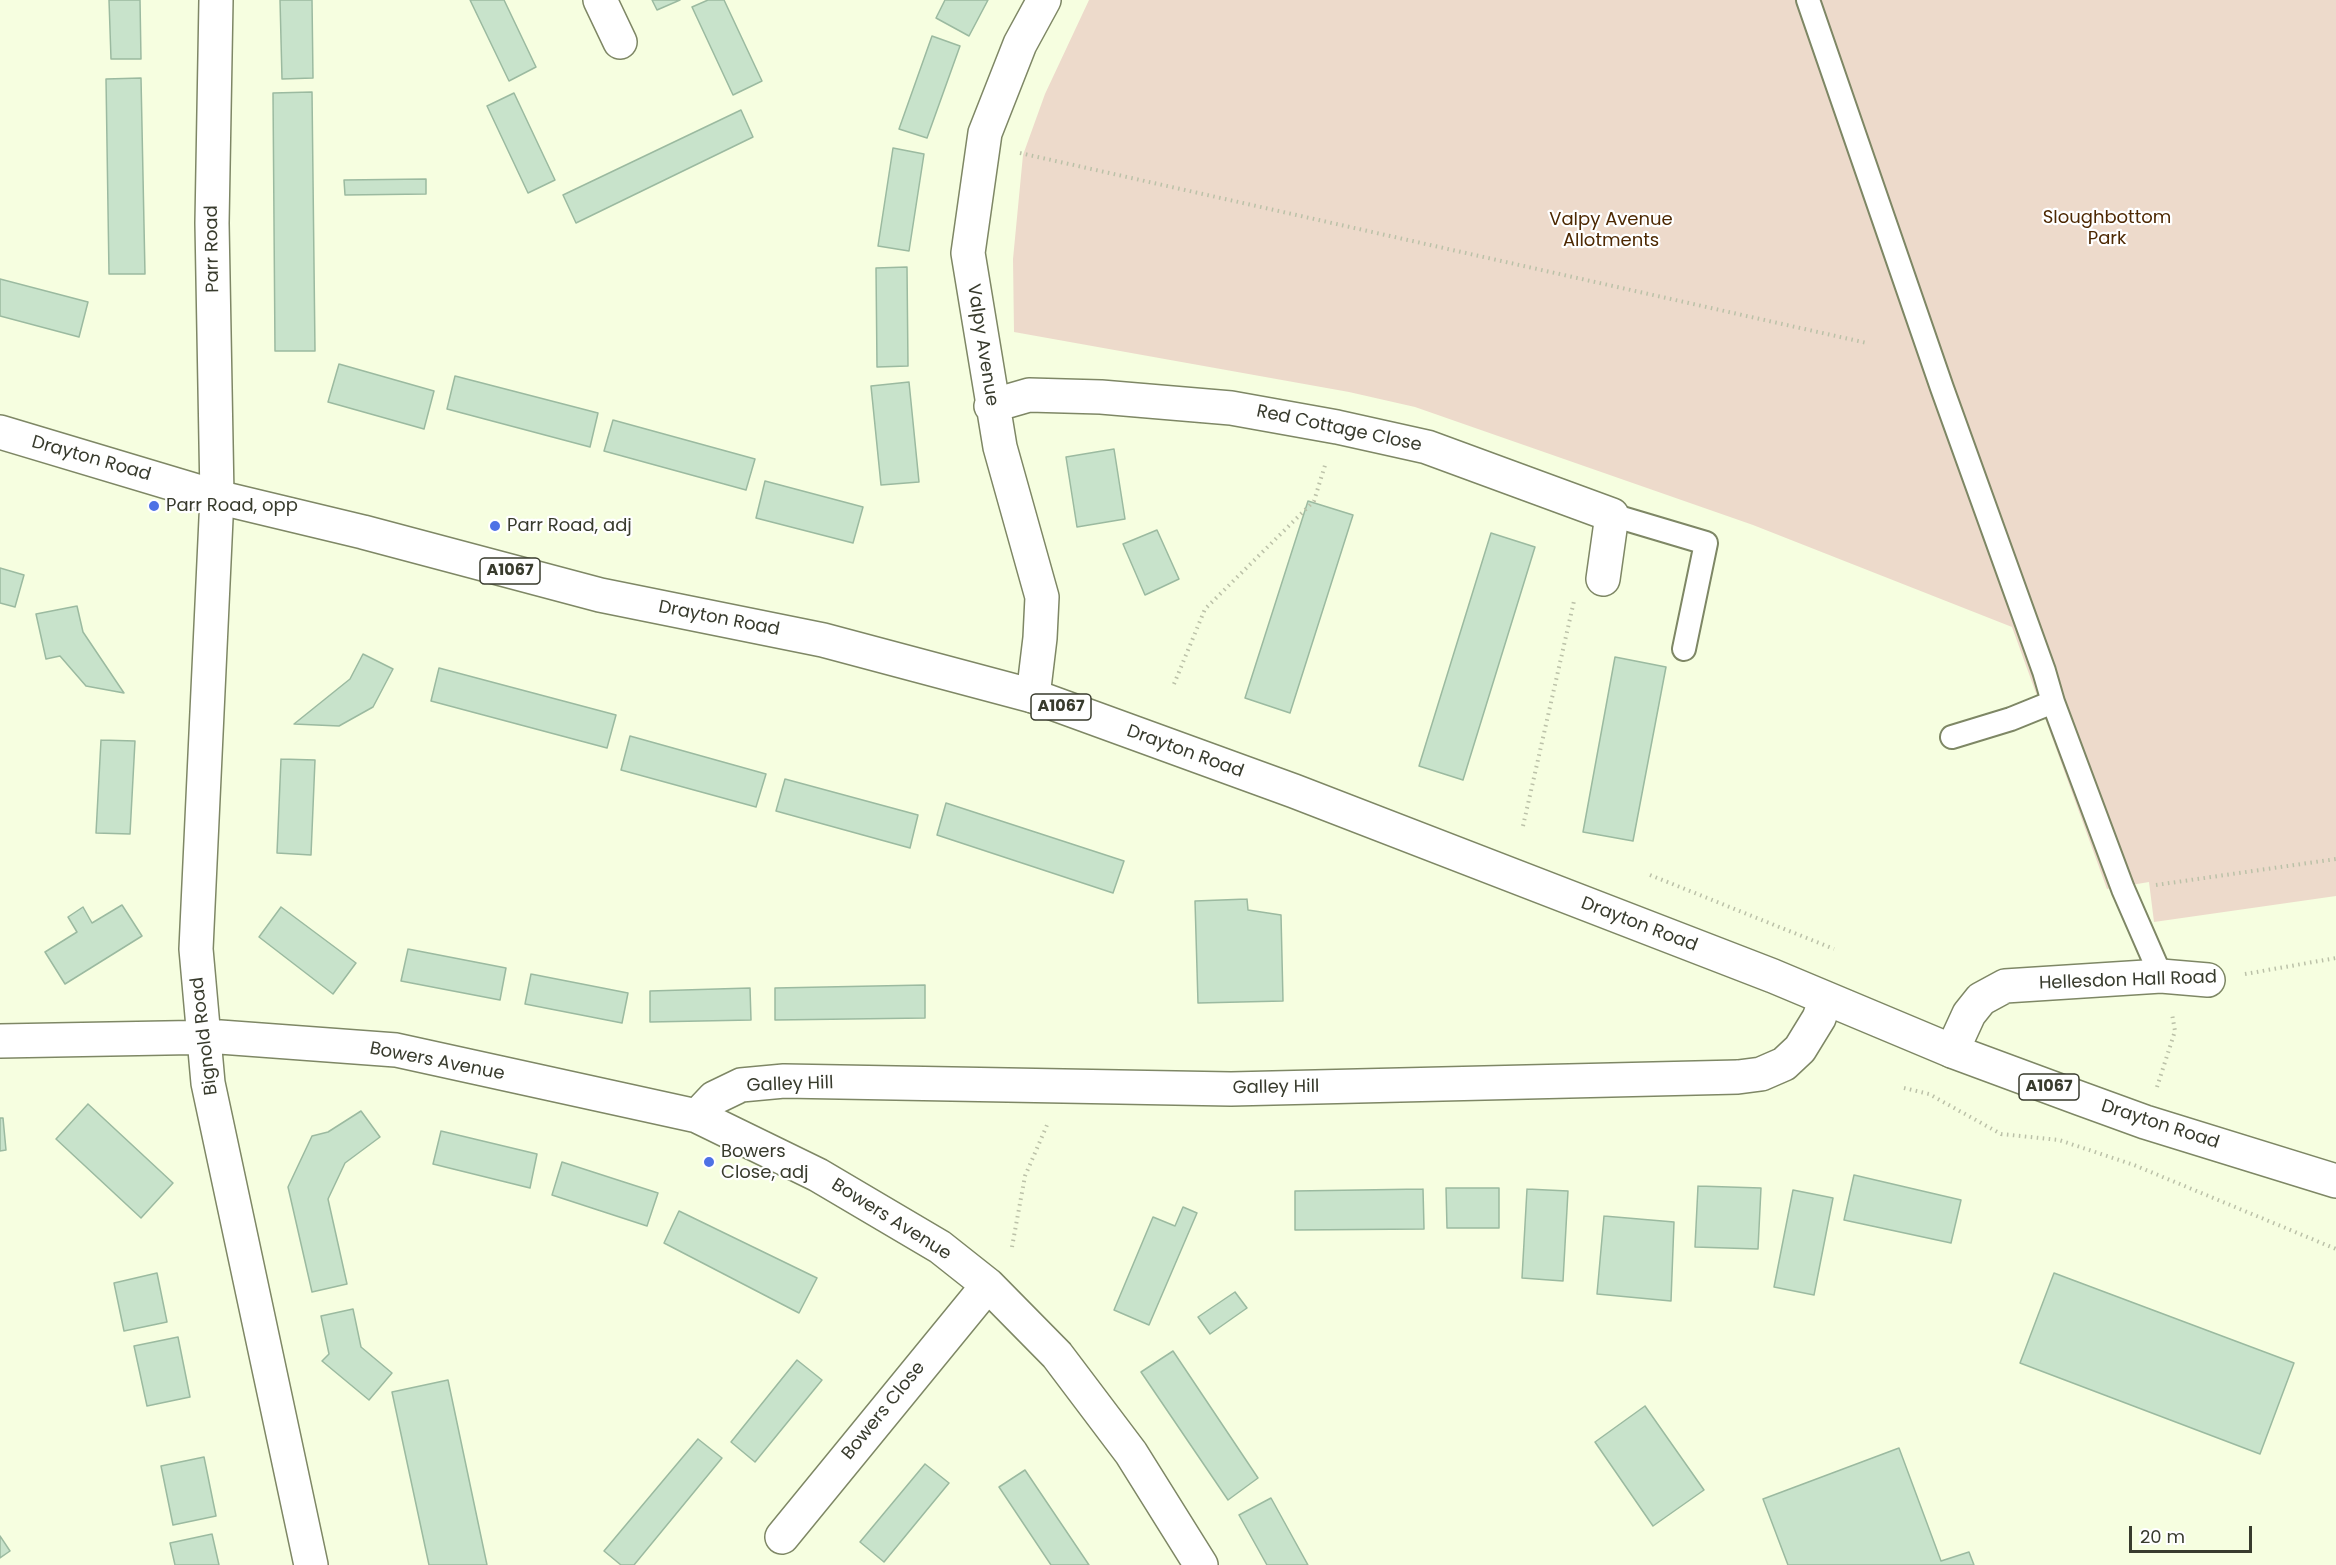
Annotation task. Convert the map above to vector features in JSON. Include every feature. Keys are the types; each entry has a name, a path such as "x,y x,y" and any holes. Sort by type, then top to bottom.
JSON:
{"street":[{"name":"Parr Road","path":"216,0 212,224 217,497"},
{"path":"600,0 620,42"},
{"name":"Valpy Avenue","path":"1033,696 1042,597 1000,447 991,406 968,253 985,134 1020,44 1044,0"},
{"name":"Red Cottage Close","path":"991,406 1029,395 1231,408 1337,427 1427,447 1612,515"},
{"name":"Drayton Road","path":"0,432 217,497 363,532 600,596 823,640 1033,696 1294,791 1773,976 1952,1051 2145,1122 2336,1181"},
{"name":"Bignold Road","path":"217,497 195,949 208,1083 311,1565"},
{"path":"1603,579 1612,515"},
{"name":"Hellesdon Hall Road","path":"1952,1051 1969,1014 1981,999 2005,986 2161,976 2208,980"},
{"name":"Galley Hill","path":"697,1116 714,1098 741,1085 784,1082 1231,1089 1738,1077 1761,1074 1784,1064 1800,1049 1826,999"},
{"name":"Bowers Avenue","path":"0,1041 220,1037 396,1050 697,1116 818,1175 940,1247 988,1285 1057,1355 1131,1453 1201,1565"},
{"name":"Bowers Close","path":"782,1537 988,1285"}],"lane":[{"path":"1808,0 1942,388 2044,670 2053,702 2123,889 2161,976"},
{"path":"1612,515 1706,543 1684,649"},
{"path":"1952,737 2011,719 2053,702"}],"path":[{"path":"984,146 1091,168 1867,343"},
{"path":"1174,684 1205,609 1314,501 1337,427"},
{"path":"1523,826 1578,584 1603,579"},
{"path":"2123,889 2336,859"},
{"path":"1650,875 1834,949"},
{"name":"Hellesdon Hall Road","path":"2208,980 2336,958"},
{"path":"2134,1165 2145,1122 2175,1031 2169,999 2161,976"},
{"path":"1905,1088 1929,1094 2001,1134 2059,1140 2134,1165 2336,1249"},
{"path":"1012,1247 1025,1176 1047,1125"}],"green space":[{"path":"1089,0 2336,0 2336,896 2154,922 2149,882 2107,889 2012,627 1753,525 1415,407 1349,392 1014,332 1013,259 1023,155 1045,94"}],"building":[{"path":"109,0 140,0 141,59 111,59"},
{"path":"280,0 312,0 313,78 282,79"},
{"path":"470,0 504,0 536,67 509,81"},
{"path":"652,0 680,0 657,10"},
{"path":"708,0 724,0 762,81 733,95 692,7"},
{"path":"945,0 988,0 969,36 936,18"},
{"path":"932,36 960,46 927,138 899,129"},
{"path":"141,78 145,274 109,274 106,79"},
{"path":"312,92 315,351 275,351 273,93"},
{"path":"514,93 555,180 528,193 487,106"},
{"path":"741,110 753,137 576,223 563,195"},
{"path":"893,148 924,154 909,251 878,246"},
{"path":"426,179 426,194 345,195 344,180"},
{"path":"907,267 908,366 877,367 876,268"},
{"path":"0,279 88,302 79,337 0,316"},
{"path":"339,364 434,391 424,429 328,402"},
{"path":"455,376 598,413 590,447 447,409"},
{"path":"909,382 919,482 881,485 871,386"},
{"path":"613,420 755,459 746,490 604,451"},
{"path":"1114,449 1125,519 1077,527 1066,457"},
{"path":"765,481 863,507 853,543 756,518"},
{"path":"1308,501 1353,515 1290,713 1245,698"},
{"path":"1157,530 1179,579 1145,595 1123,544"},
{"path":"1491,533 1535,547 1463,780 1419,766"},
{"path":"0,568 24,575 15,607 0,603"},
{"path":"77,606 83,632 124,693 86,686 60,656 46,659 36,614"},
{"path":"363,654 393,669 373,707 339,726 294,724 350,679"},
{"path":"1615,657 1666,667 1633,841 1583,832"},
{"path":"439,668 616,715 607,748 431,701"},
{"path":"630,736 766,774 756,807 621,770"},
{"path":"101,740 135,741 130,834 96,833"},
{"path":"281,759 315,760 311,855 277,853"},
{"path":"785,779 918,815 910,848 776,811"},
{"path":"946,803 1124,861 1113,893 937,835"},
{"path":"1247,899 1248,910 1281,915 1283,1001 1198,1003 1195,901"},
{"path":"122,905 142,936 65,984 45,952 77,932 68,917 83,907 92,923"},
{"path":"281,907 356,963 333,994 259,937"},
{"path":"408,949 506,968 500,1000 401,981"},
{"path":"531,974 628,993 622,1023 525,1004"},
{"path":"925,985 925,1018 775,1020 775,988"},
{"path":"750,988 751,1020 650,1022 650,991"},
{"path":"88,1104 173,1183 141,1218 56,1139"},
{"path":"361,1111 380,1137 345,1163 328,1199 347,1284 312,1292 288,1187 312,1136 328,1132"},
{"path":"0,1118 3,1118 6,1150 0,1151"},
{"path":"441,1131 537,1154 530,1188 433,1164"},
{"path":"562,1162 658,1193 647,1226 552,1195"},
{"path":"1854,1175 1961,1200 1951,1243 1844,1220"},
{"path":"1698,1186 1761,1188 1758,1249 1695,1247"},
{"path":"1446,1188 1499,1188 1499,1228 1447,1228"},
{"path":"1423,1189 1424,1229 1295,1230 1295,1191"},
{"path":"1527,1189 1568,1191 1563,1281 1522,1278"},
{"path":"1793,1190 1833,1198 1814,1295 1774,1287"},
{"path":"1183,1207 1197,1213 1149,1325 1114,1310 1153,1217 1175,1226"},
{"path":"679,1211 817,1278 799,1313 664,1243"},
{"path":"1604,1216 1674,1222 1671,1301 1597,1294"},
{"path":"157,1273 167,1322 124,1331 114,1283"},
{"path":"2054,1273 2294,1363 2260,1454 2020,1363"},
{"path":"1235,1292 1247,1308 1210,1334 1198,1317"},
{"path":"353,1309 361,1347 392,1373 369,1400 322,1361 329,1354 321,1316"},
{"path":"178,1337 190,1397 147,1406 134,1346"},
{"path":"1173,1351 1258,1478 1228,1500 1141,1372"},
{"path":"797,1360 822,1380 755,1462 731,1442"},
{"path":"448,1380 487,1565 429,1565 392,1392"},
{"path":"1645,1406 1704,1490 1653,1526 1595,1442"},
{"path":"698,1439 722,1458 634,1565 621,1565 604,1551"},
{"path":"1899,1448 1941,1561 1969,1552 1974,1565 1788,1565 1763,1499"},
{"path":"204,1457 216,1516 173,1525 161,1466"},
{"path":"925,1464 949,1483 884,1562 860,1542"},
{"path":"1025,1470 1089,1565 1051,1565 999,1487"},
{"path":"1271,1498 1308,1565 1267,1565 1239,1515"},
{"path":"212,1534 219,1565 175,1565 170,1543"},
{"path":"0,1536 10,1551 0,1558"}],"place":[{"name":"Parr Road, opp","path":"154,506"},
{"name":"Parr Road, adj","path":"495,526"},
{"name":"Bowers Close, adj","path":"709,1162"}],"park label":[{"name":"Sloughbottom Park","path":"2107,228"},
{"name":"Valpy Avenue Allotments","path":"1611,230"}]}
